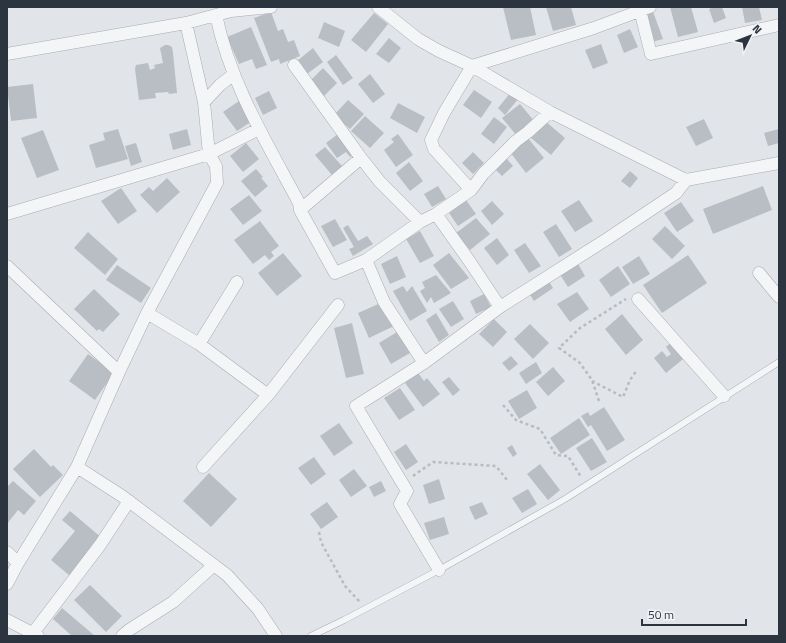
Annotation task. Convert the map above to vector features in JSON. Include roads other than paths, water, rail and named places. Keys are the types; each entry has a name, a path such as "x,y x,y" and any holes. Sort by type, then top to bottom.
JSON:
{"street":[{"path":"7,54 186,23 216,16 230,9 271,7"},
{"path":"378,7 418,39 439,51 472,66 550,112 686,180 779,163"},
{"path":"471,190 434,149 431,140 444,113 472,66 594,28 645,8 651,54 779,25"},
{"path":"216,16 221,39 234,74 259,129 299,203 300,210 335,273 366,260 420,222 436,214 471,190 483,174 516,141 550,112"},
{"path":"7,584 18,563 77,467 146,313 218,182 216,166 210,154 204,102 186,23"},
{"path":"294,65 380,182 420,222"},
{"path":"204,102 220,85 234,74"},
{"path":"7,214 210,154 259,129"},
{"path":"300,210 361,158"},
{"path":"439,570 400,504 407,491 403,483 356,406 424,363 500,307 608,239 676,193 686,180"},
{"path":"436,214 500,307"},
{"path":"366,260 384,302 424,363"},
{"path":"7,266 119,372"},
{"path":"759,274 779,297"},
{"path":"199,344 237,282"},
{"path":"638,299 724,396"},
{"path":"203,467 268,395 338,305"},
{"path":"146,313 199,344 268,395"},
{"path":"77,467 129,501 227,575 258,609 276,636"},
{"path":"7,620 36,635 100,545 129,501"},
{"path":"7,552 18,563"},
{"path":"122,636 128,630 173,602 214,565"}],"lane":[{"path":"311,636 366,609 439,570 565,499 779,362"}]}
